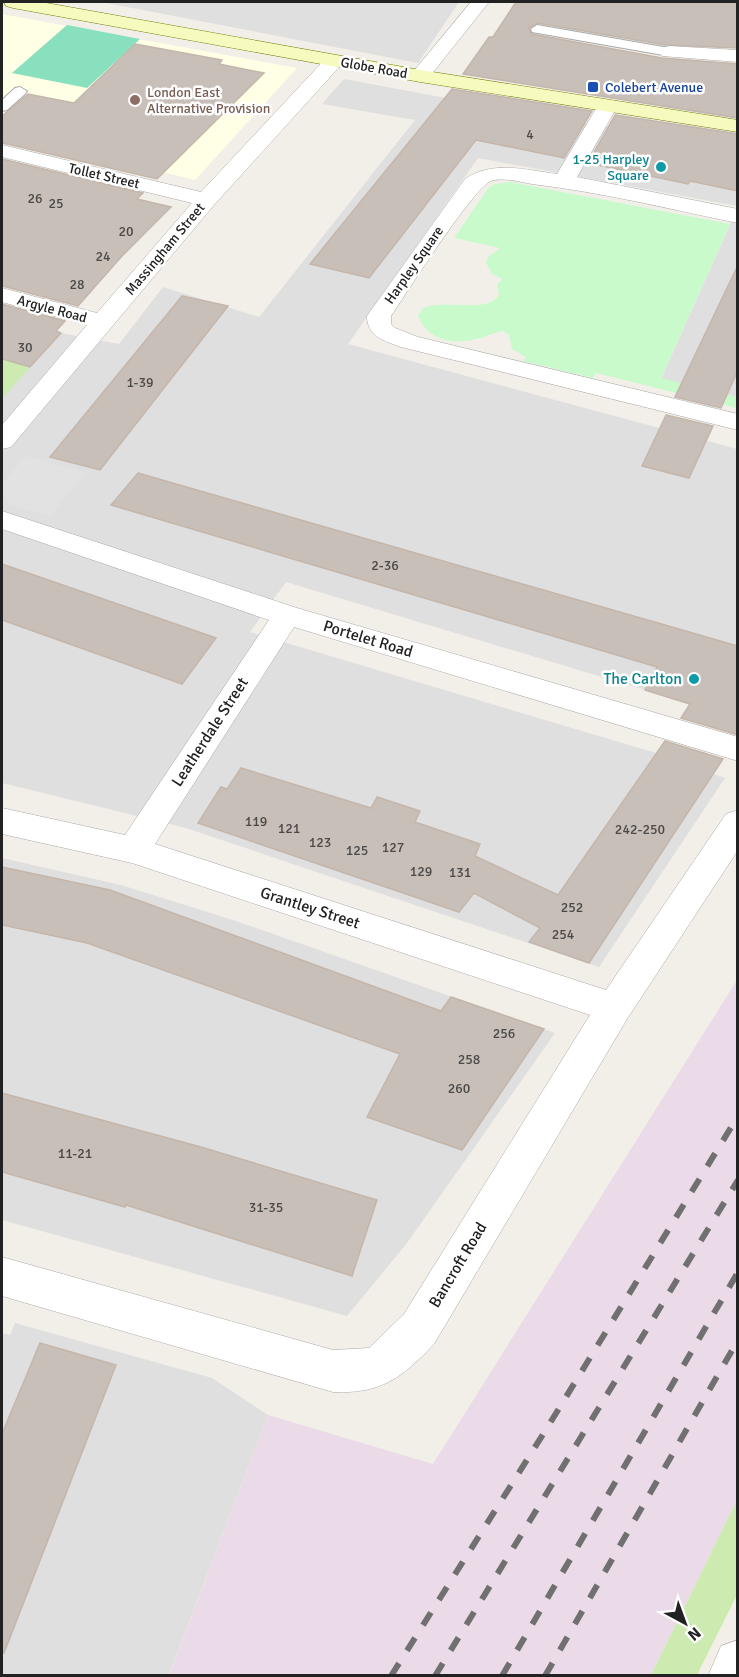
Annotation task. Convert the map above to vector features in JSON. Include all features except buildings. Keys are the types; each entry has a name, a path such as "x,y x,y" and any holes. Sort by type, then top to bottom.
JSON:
{"main road":[{"name":"Globe Road","path":"12,2 420,76 738,126"}],"street":[{"path":"420,76 480,2"},
{"path":"669,52 738,56"},
{"name":"Massingham Street","path":"2,441 206,200 334,61"},
{"path":"564,181 607,107"},
{"name":"Tollet Street","path":"2,151 206,200"},
{"name":"Harpley Square","path":"738,216 564,181 496,173 478,178 436,233 379,316 379,325 386,333 410,342 738,422"},
{"name":"Argyle Road","path":"2,295 103,322"},
{"name":"Portelet Road","path":"2,520 287,615 738,749"},
{"name":"Leatherdale Street","path":"133,850 287,615"},
{"name":"Grantley Street","path":"2,821 133,850 614,1008"},
{"name":"Bancroft Road","path":"2,1276 333,1371 358,1374 387,1363 419,1329 614,1008 738,823"},
{"path":"732,1676 738,1663"}],"lane":[{"path":"537,29 669,52"},
{"path":"2,107 20,92"}],"shaded area":[{"path":"101,2 459,2 418,63"},
{"name":"London East Alternative Provision","path":"2,14 297,68 195,180 2,132"},
{"path":"344,79 558,119 737,147 737,206 478,158 348,344 737,449 737,720 286,582 250,632 656,753 725,778 599,967 186,828 2,783 2,316 61,333 119,344 163,287 259,317 415,120 322,104"},
{"path":"737,209 737,397 661,379"},
{"path":"26,456 86,473 50,516 8,504 2,489 2,483"},
{"path":"2,858 121,885 233,920 555,1033 407,1243 347,1316 2,1220"},
{"path":"737,980 737,1500 651,1675 169,1676 268,1415 433,1464"},
{"path":"15,1323 212,1378 268,1415 169,1675 2,1676 2,1333 10,1335"}],"green space":[{"path":"67,25 140,39 87,88 12,73"},
{"path":"510,182 730,224 661,378 737,397 737,408 596,373 593,378 523,361 526,357 512,349 509,335 503,331 471,340 452,341 429,331 418,316 423,308 433,305 485,304 493,301 499,295 497,284 503,279 493,275 486,263 488,257 500,248 454,238 489,187"},
{"path":"2,359 30,367 2,399"},
{"path":"737,1500 737,1595 697,1675 651,1675"}],"railway":[{"path":"391,1676 547,1428 738,1116"},
{"path":"435,1676 738,1180"},
{"path":"502,1676 738,1272"},
{"path":"545,1676 738,1340"}],"place":[{"name":"Colebert Avenue","path":"593,87"},
{"name":"London East Alternative Provision","path":"135,100"},
{"name":"1-25 Harpley Square","path":"661,167"},
{"name":"The Carlton","path":"694,679"}]}
